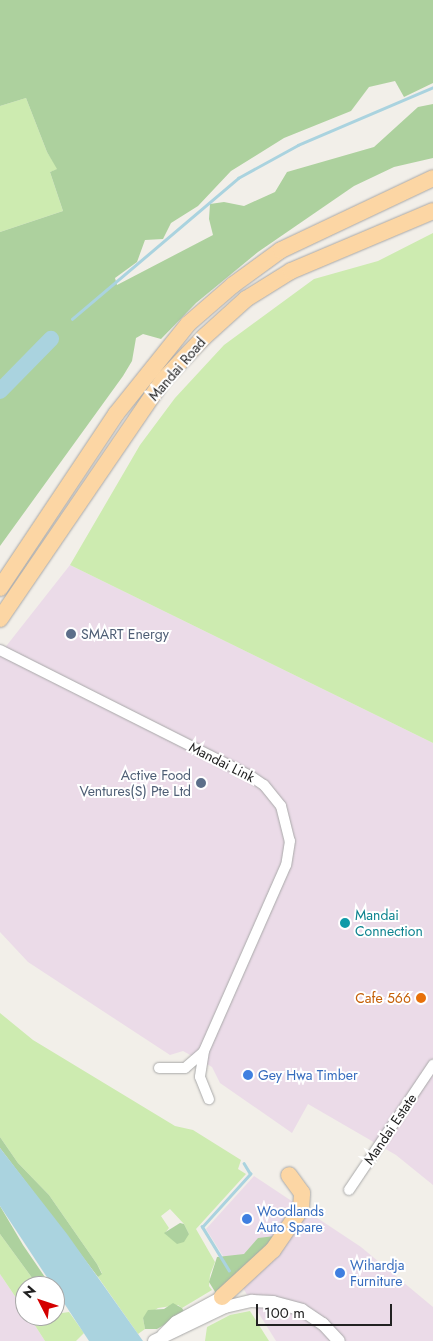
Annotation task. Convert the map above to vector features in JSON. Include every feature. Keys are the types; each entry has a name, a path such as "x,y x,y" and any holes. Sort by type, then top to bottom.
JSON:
{"main road":[{"name":"Mandai Road","path":"0,588 138,383 188,324 233,285 281,250 433,178"},
{"name":"Mandai Road","path":"0,619 164,379 246,299 291,271 433,211"},
{"path":"64,492 80,483 89,488"},
{"path":"222,1297 273,1250 301,1209 302,1192 289,1175"}],"street":[{"name":"Mandai Link","path":"0,650 250,775 264,785 281,806 290,841 286,865 204,1051 200,1077 208,1099"},
{"name":"Mandai Link","path":"159,1068 185,1068 204,1051"},
{"name":"Mandai Estate","path":"349,1190 432,1068"},
{"path":"158,1339 176,1322 222,1297"},
{"path":"158,1339 181,1330 225,1307 261,1301 302,1310 323,1324 339,1341"}],"shaded area":[{"path":"70,565 433,743 433,1185 396,1155 308,1104 292,1133 220,1083 212,1067 183,1051 170,1055 28,962 0,932 0,654"},
{"path":"254,1176 361,1247 433,1307 433,1341 276,1341 206,1229"},
{"path":"0,1274 15,1296 15,1326 35,1326 45,1341 0,1341"}],"green space":[{"path":"0,0 433,0 433,83 404,97 395,81 369,87 351,111 284,138 231,171 198,206 171,223 163,239 145,240 137,262 115,278 117,285 213,235 209,219 210,204 224,202 244,206 275,192 287,172 374,147 418,107 433,104 433,158 394,167 354,186 258,252 196,303 161,339 143,334 136,338 132,361 123,376 0,546 0,232 63,211 50,172 57,169 47,152 26,98 0,106"},
{"path":"26,98 47,152 58,169 50,172 63,211 0,232 0,106"},
{"path":"433,233 433,743 70,565 140,445 175,398 224,345 314,279 378,261"},
{"path":"0,1013 33,1040 175,1126 193,1130 241,1160 238,1169 246,1174 196,1229 215,1262 210,1275 209,1286 212,1290 182,1308 178,1305 158,1308 143,1318 145,1329 138,1334 98,1277 102,1273 97,1264 49,1195 18,1163 0,1137","holes":["170,1209 184,1224 189,1234 165,1233 169,1228 161,1216"]},
{"path":"0,1137 18,1163 49,1195 97,1264 102,1274 98,1277 0,1148"},
{"path":"0,1206 44,1276 31,1276 0,1234"},
{"path":"180,1223 184,1224 189,1234 184,1242 177,1244 164,1233"},
{"path":"0,1234 31,1276 15,1276 15,1296 0,1274"},
{"path":"275,1236 277,1239 217,1295 209,1282 217,1257 244,1254 258,1238"},
{"path":"173,1303 182,1308 185,1313 157,1329 145,1329 143,1318 148,1310 164,1309"},
{"path":"250,1311 269,1341 205,1341 207,1327 230,1315"},
{"path":"69,1312 84,1333 76,1341 45,1341 35,1326 65,1326 65,1313"}],"water":[{"path":"0,1148 67,1234 143,1341 89,1341 65,1305 65,1276 46,1276 0,1206"}],"waterway":[{"path":"72,319 238,178 298,145 433,87"},
{"path":"0,391 51,339"},
{"path":"229,1271 202,1227 250,1174 244,1164"}],"place":[{"name":"SMART Energy","path":"71,634"},
{"name":"Active Food Ventures(S) Pte Ltd","path":"201,783"},
{"name":"Mandai Connection","path":"345,923"},
{"name":"Cafe 566","path":"421,998"},
{"name":"Gey Hwa Timber","path":"248,1075"},
{"name":"Woodlands Auto Spare","path":"247,1219"},
{"name":"Wihardja Furniture","path":"340,1273"}]}
